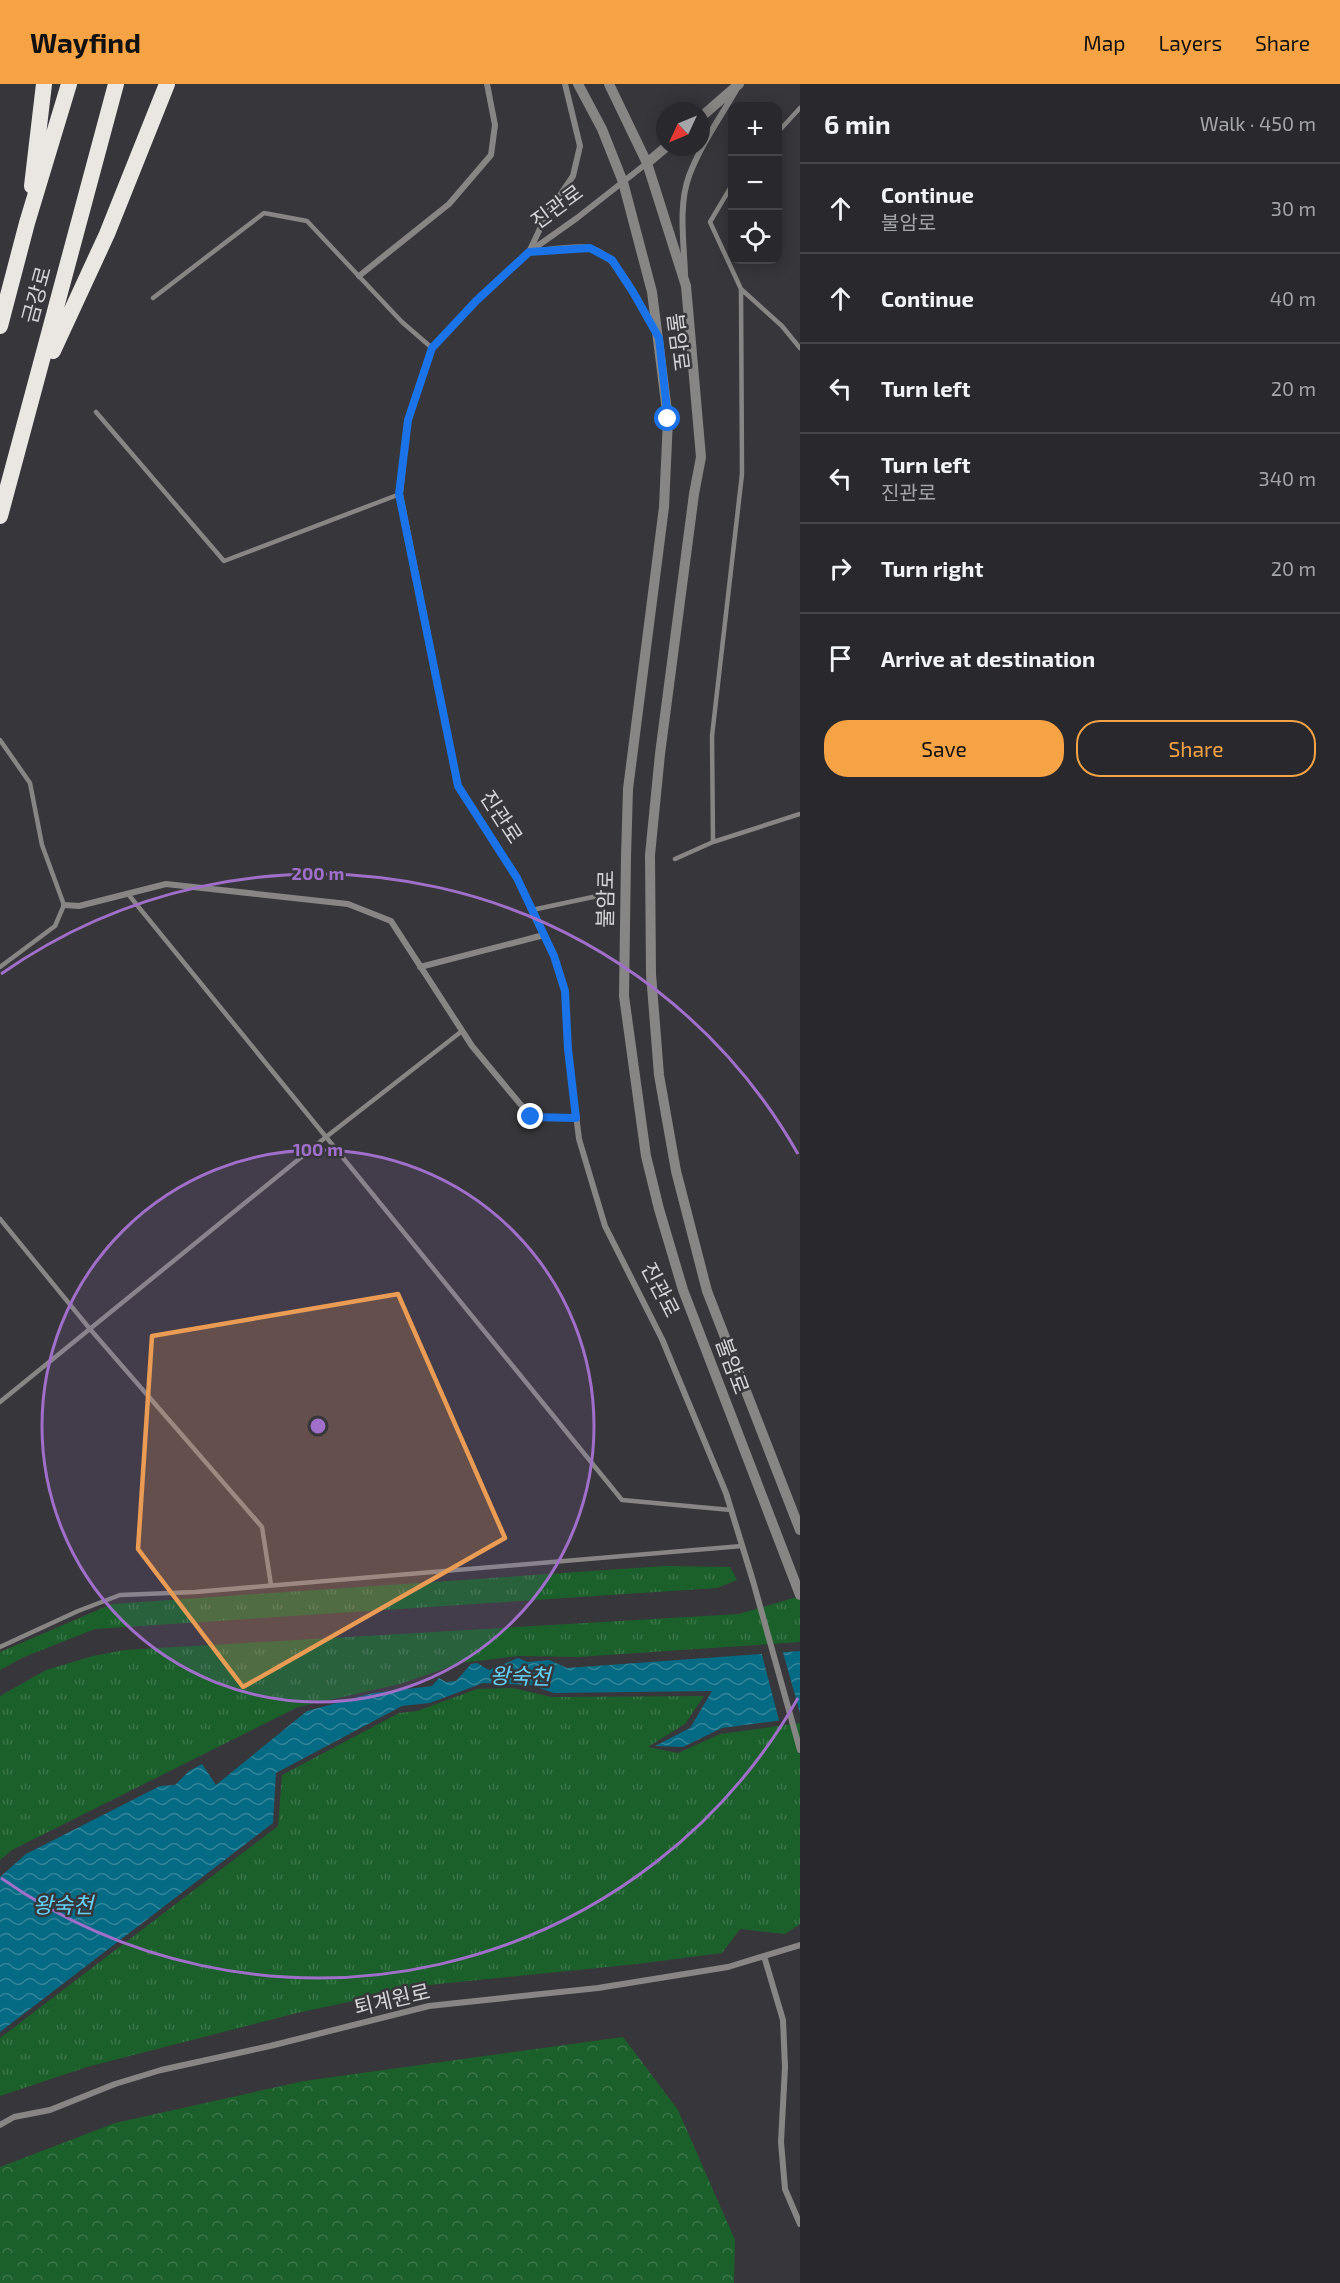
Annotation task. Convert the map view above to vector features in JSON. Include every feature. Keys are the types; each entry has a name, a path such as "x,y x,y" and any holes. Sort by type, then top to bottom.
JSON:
{"highway":[{"path":"27,223 44,84"},
{"name":"금강로","path":"0,326 27,223 69,84"},
{"name":"금강로","path":"0,516 116,84"},
{"path":"35,390 107,234 167,84"}],"street":[{"path":"359,276 449,204 491,155 495,125 487,84"},
{"path":"565,84 580,146 573,176 546,216 529,252 590,248 612,260 659,338"},
{"name":"불암로","path":"579,84 602,129 623,182 652,292 668,419 667,468 628,789 624,996 646,1156 683,1290 800,1595"},
{"name":"불암로","path":"609,84 648,163 686,286 701,457 694,494 656,788 650,855 651,974 659,1075 676,1171 707,1291 800,1530"},
{"path":"710,109 739,84"},
{"path":"686,286 683,213 688,178 701,149 739,84"},
{"name":"진관로","path":"656,156 577,218 529,252 476,301 432,348 408,420 399,494 458,786 517,878 554,956 565,991 568,1049 579,1139 605,1226 662,1339 731,1510 800,1750"},
{"path":"64,904 80,906 166,884 348,904 391,921 472,1047 531,1117 576,1118"},
{"path":"420,967 544,935"},
{"name":"퇴계원로","path":"0,2125 14,2117 50,2110 115,2084 161,2070 270,2046 429,2006 598,1988 728,1967 800,1945"},
{"path":"764,1956 783,2020 785,2067 782,2154 785,2189 800,2224"}],"lane":[{"path":"782,127 800,108"},
{"path":"728,192 710,222 741,289 782,326 800,348"},
{"path":"153,298 264,213 308,221 402,322 432,348"},
{"path":"713,842 712,736 741,474 741,289"},
{"path":"96,412 224,561 399,494"},
{"path":"0,740 30,783 42,845 64,904 55,926 0,967"},
{"path":"675,859 713,842 800,814"},
{"path":"128,894 622,1500 731,1510"},
{"path":"532,910 607,894"},
{"path":"0,1402 326,1137 462,1031"},
{"path":"0,1219 90,1329 262,1527 271,1585"},
{"path":"0,1647 78,1611 120,1595 195,1592 742,1546"}],"highlighted area":[{"path":"398,1294 505,1538 243,1687 138,1549 152,1336"}],"green space":[{"path":"665,1566 730,1567 737,1580 717,1588 95,1629 24,1657 0,1670 0,1652 112,1604"},
{"path":"800,1596 800,1642 578,1657 518,1656 461,1663 400,1684 298,1707 12,1850 0,1860 0,1696 46,1670 93,1656 125,1650 739,1614"},
{"path":"513,1688 552,1697 704,1696 685,1724 648,1747 678,1753 720,1734 800,1723 800,1924 785,1934 740,1929 722,1953 429,1985 297,2013 87,2067 0,2096 0,2038 278,1826 282,1775 399,1713 417,1711 477,1689"},
{"path":"623,2037 678,2110 735,2240 734,2283 0,2283 0,2167 115,2123 304,2081"}],"water":[{"name":"왕숙천","path":"800,1651 800,1718 722,1728 683,1747 655,1746 690,1728 712,1691 554,1693 530,1685 483,1683 430,1703 402,1706 276,1773 273,1823 0,2032 0,1877 26,1854 160,1786 175,1785 189,1771 202,1764 216,1785 307,1711 373,1693 432,1686 439,1678 446,1682 456,1681 471,1664 477,1663 489,1670 518,1658 528,1662 549,1660 567,1668"}],"pier":[{"path":"782,1649 800,1713 800,1721 780,1724 761,1651"}],"route":[{"path":"531,1117 576,1118 568,1049 565,991 554,956 517,878 458,786 399,494 408,420 432,348 476,301 529,252 590,248 612,260 659,338 668,419"}]}
